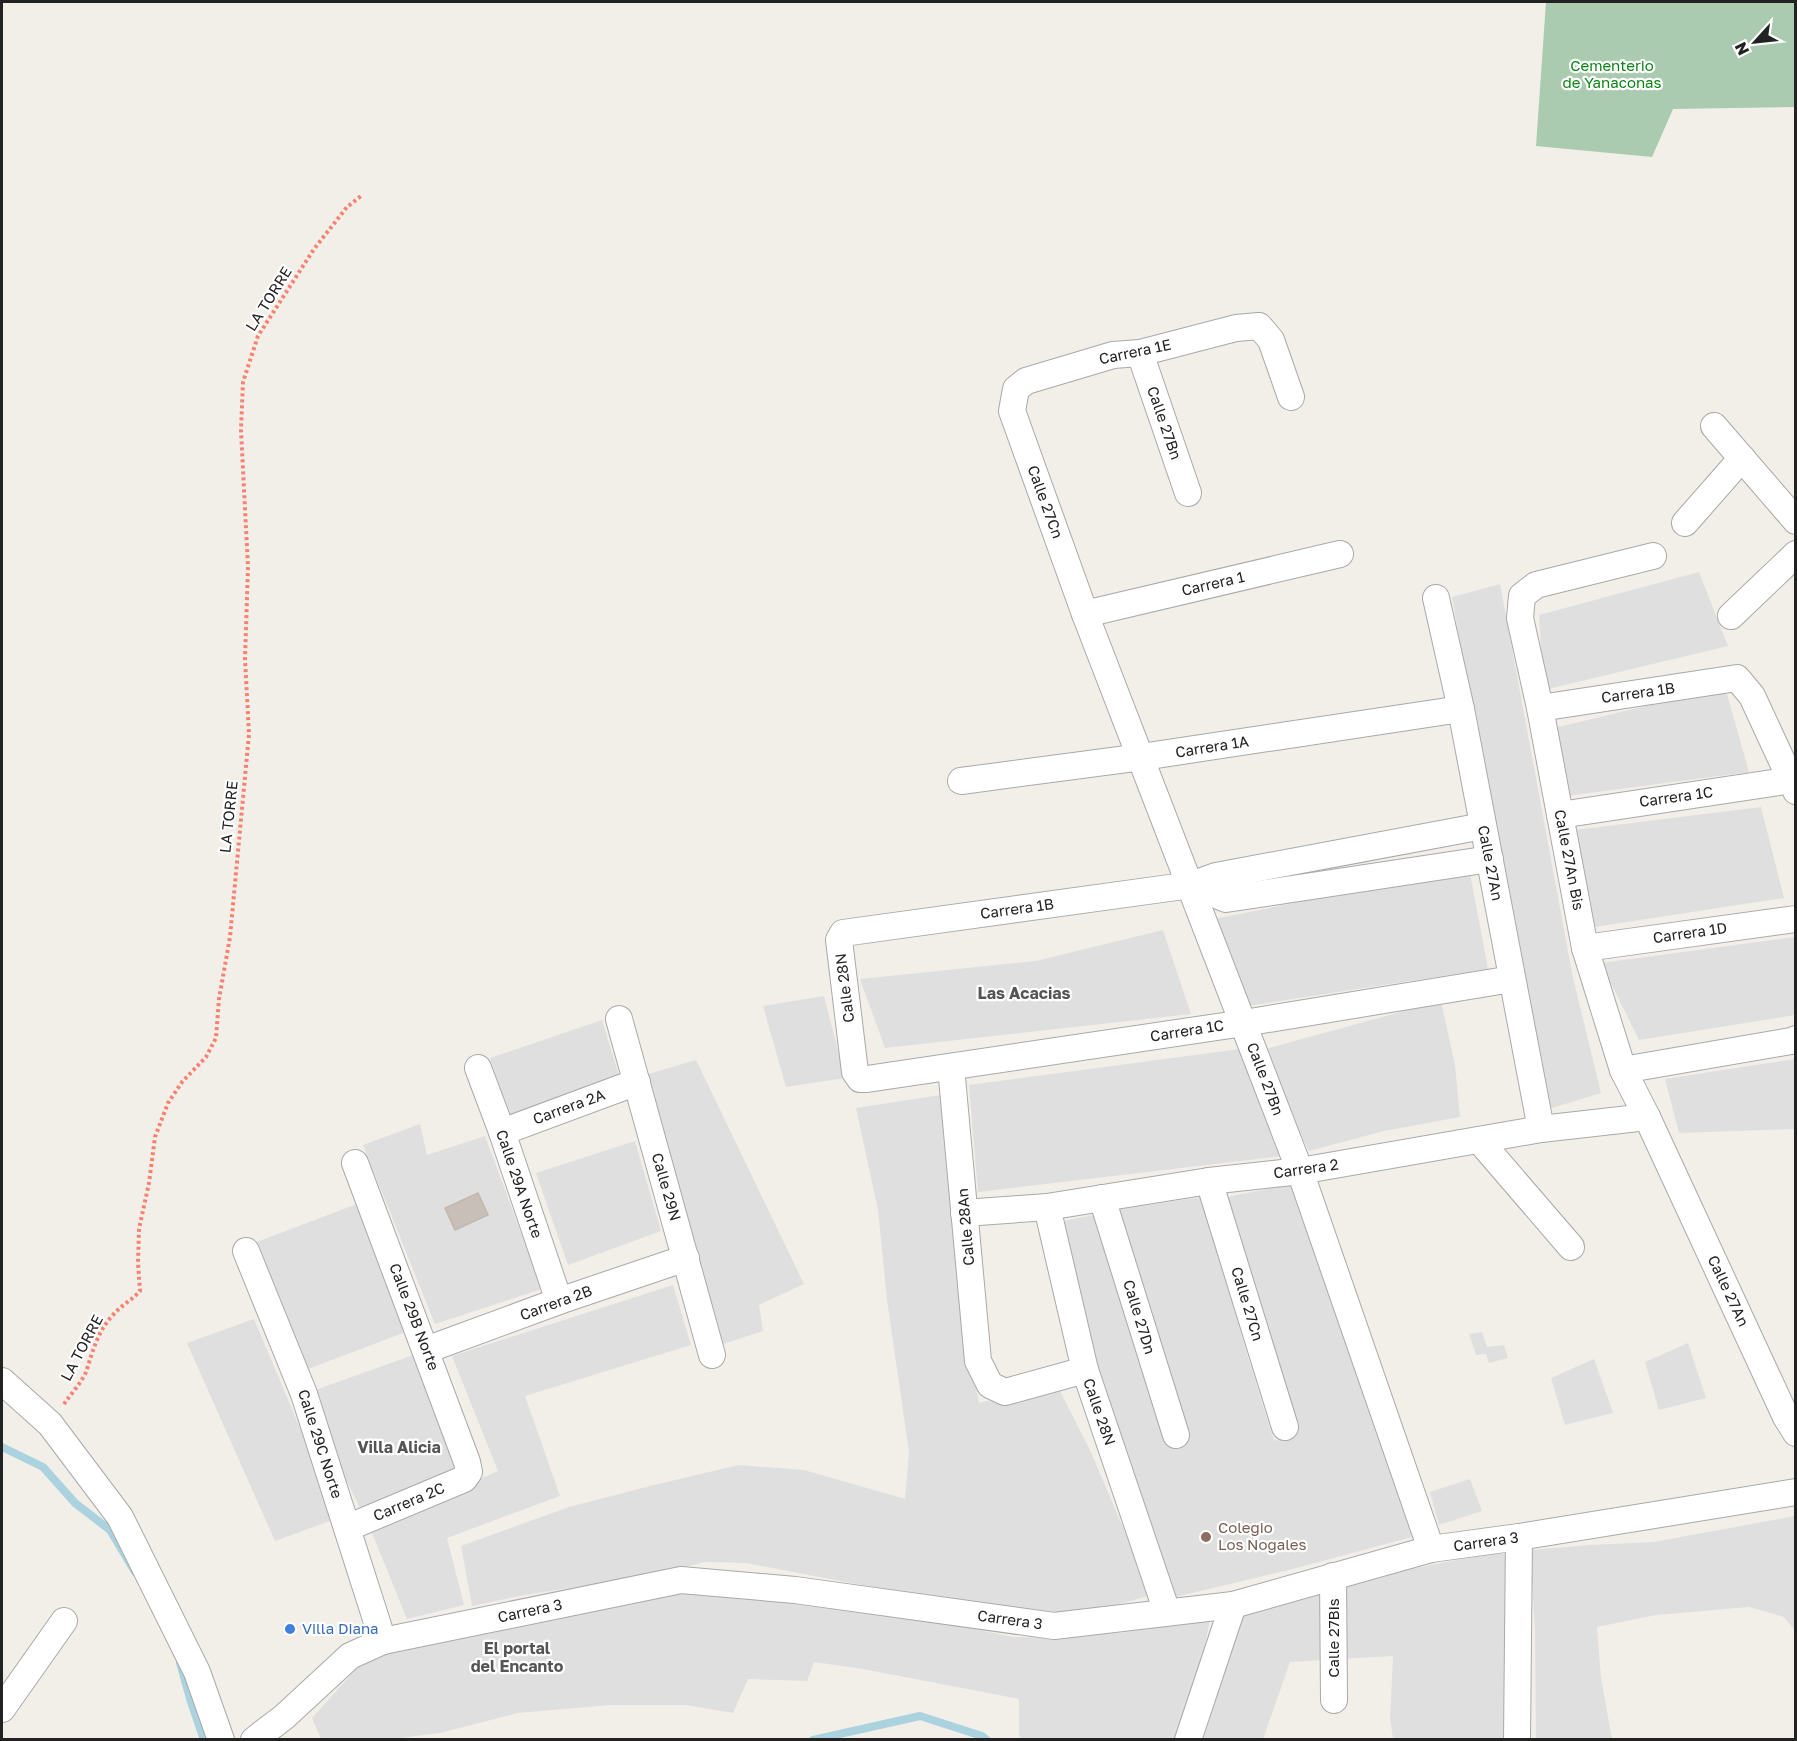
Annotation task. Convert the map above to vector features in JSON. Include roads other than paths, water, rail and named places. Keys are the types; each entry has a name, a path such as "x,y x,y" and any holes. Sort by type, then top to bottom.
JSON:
{"street":[{"name":"Carrera 1E","path":"1016,389 1026,381 1113,355 1140,353 1236,328 1259,326 1271,340 1291,398"},
{"name":"Calle 27Bn","path":"1140,353 1188,493"},
{"name":"Calle 27Cn","path":"1016,389 1012,411 1085,614"},
{"path":"1714,426 1796,521"},
{"path":"1685,523 1742,458"},
{"name":"Carrera 1","path":"1085,614 1341,554"},
{"path":"1731,616 1796,554"},
{"name":"Calle 27An Bis","path":"1647,1117 1623,1070 1585,948 1540,708 1520,618 1522,596 1536,585 1653,556"},
{"name":"Calle 27An","path":"1436,598 1461,709 1540,1129"},
{"name":"Calle 27Bn","path":"1085,614 1300,1171 1431,1549"},
{"name":"Carrera 1B","path":"1540,708 1737,678 1752,696 1794,786"},
{"name":"Carrera 1A","path":"961,781 1142,757 1461,709"},
{"name":"Carrera 1C","path":"1560,814 1794,786"},
{"name":"Carrera 1B","path":"843,933 1191,885 1216,876 1483,826"},
{"name":"Carrera 1B","path":"1191,885 1226,899 1490,858"},
{"name":"Carrera 1D","path":"1585,948 1796,919"},
{"name":"Calle 28N","path":"843,933 839,940 855,1072 860,1079"},
{"name":"Carrera 1C","path":"860,1079 1244,1023 1512,979"},
{"name":"Calle 29N","path":"619,1019 712,1354"},
{"path":"1623,1070 1796,1039"},
{"name":"Calle 28An","path":"951,1067 978,1360 990,1385 1005,1392 1085,1370"},
{"name":"Calle 29A Norte","path":"478,1068 559,1301"},
{"name":"Carrera 2A","path":"502,1132 637,1082"},
{"name":"Calle 27An","path":"1647,1117 1786,1417 1796,1433"},
{"name":"Carrera 2","path":"964,1213 1047,1207 1209,1181 1300,1171 1540,1129 1647,1117"},
{"path":"1479,1140 1571,1246"},
{"name":"Calle 29B Norte","path":"355,1163 426,1350 469,1472"},
{"name":"Calle 27Cn","path":"1209,1181 1285,1427"},
{"name":"Calle 27Dn","path":"1102,1198 1176,1435"},
{"name":"Calle 28N","path":"1047,1207 1085,1370 1167,1612"},
{"name":"Calle 29C Norte","path":"246,1251 304,1394 383,1641"},
{"name":"Carrera 2B","path":"426,1350 559,1301 686,1258"},
{"path":"2,1381 50,1424 120,1517 197,1672 221,1740"},
{"name":"Carrera 2C","path":"347,1528 464,1479 469,1472"},
{"name":"Carrera 3","path":"254,1740 284,1717 350,1656 383,1641 681,1580 795,1590 1054,1626 1233,1605 1431,1549 1520,1538 1796,1492"},
{"path":"1517,1740 1520,1538"},
{"name":"Calle 27Bis","path":"1334,1576 1334,1700"},
{"path":"1188,1740 1233,1605"},
{"path":"2,1709 64,1621"}],"waterway":[{"path":"2,1447 43,1467 75,1503 110,1530 135,1572"},
{"path":"180,1663 204,1740"},
{"path":"813,1740 920,1716 982,1736 987,1740"}],"place":[{"name":"Colegio Los Nogales","path":"1206,1537"},
{"name":"Villa Diana","path":"290,1629"}],"district":[{"name":"Las Acacias","path":"1024,993"},
{"name":"Villa Alicia","path":"399,1447"},
{"name":"El portal del Encanto","path":"517,1657"}],"park label":[{"name":"Cementerio de Yanaconas","path":"1612,74"}]}
